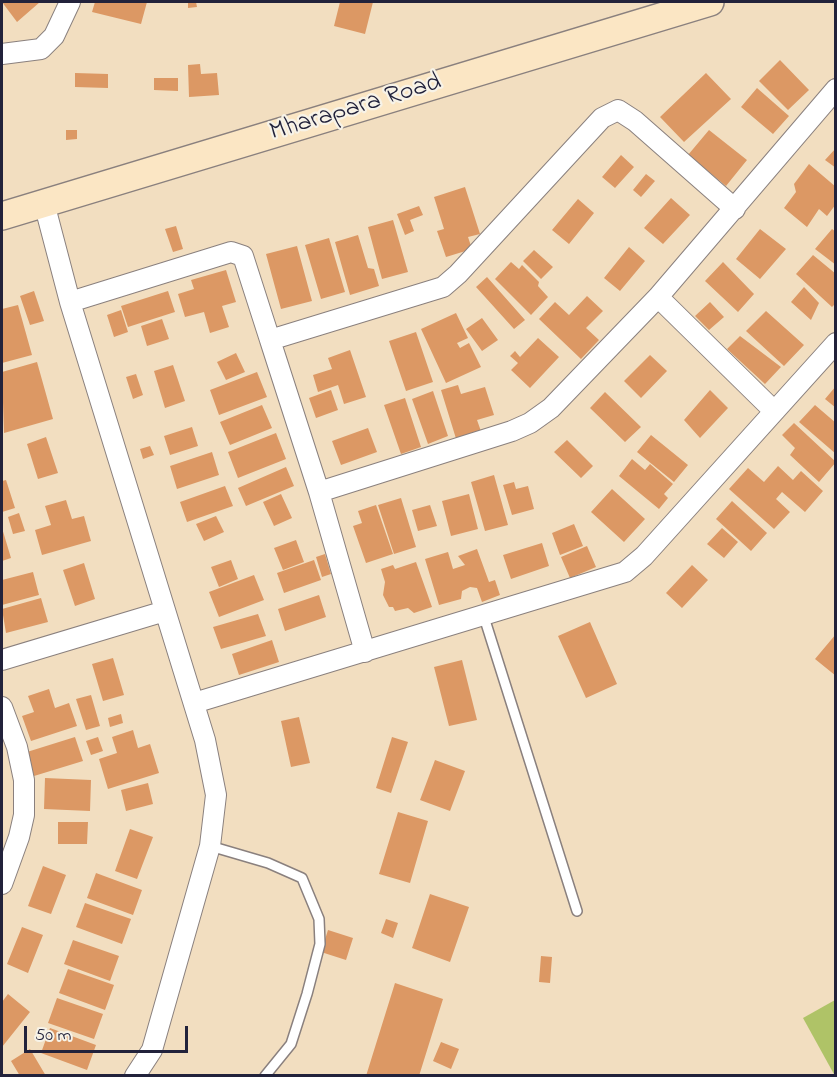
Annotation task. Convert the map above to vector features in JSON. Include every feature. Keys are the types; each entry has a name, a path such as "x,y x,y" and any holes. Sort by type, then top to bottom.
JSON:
{"main road":[{"name":"Mharapara Road","path":"2,216 710,2"}],"street":[{"path":"2,54 41,49 54,36 70,2"},
{"path":"319,492 530,423 551,408 658,297 836,89"},
{"path":"270,340 443,287 458,274 602,118 618,110 635,121 735,209"},
{"path":"44,203 70,302 206,740 216,795 210,846 152,1050 135,1076"},
{"path":"70,302 231,252 243,256 319,492 365,652"},
{"path":"658,297 773,410"},
{"path":"194,703 625,572 644,556 773,410 836,343"},
{"path":"2,660 165,611"},
{"path":"2,707 17,747 24,780 24,816 2,884"}],"lane":[{"path":"483,617 577,911"},
{"path":"210,846 268,863 302,878 319,919 320,944 291,1044 265,1076"}],"green space":[{"path":"835,1000 836,1075 835,1076 803,1018"}],"building":[{"path":"2,2 40,2 17,22"},
{"path":"95,2 147,2 141,24 92,12"},
{"path":"188,2 196,2 197,7 188,8"},
{"path":"340,2 373,2 365,34 334,26"},
{"path":"780,60 809,90 788,110 759,81"},
{"path":"200,64 201,74 217,73 219,95 189,97 188,65"},
{"path":"75,73 108,74 108,88 75,87"},
{"path":"706,73 731,99 684,142 660,117"},
{"path":"154,78 178,78 178,91 154,90"},
{"path":"757,88 789,116 773,134 741,107"},
{"path":"66,130 77,130 77,139 66,140"},
{"path":"709,130 747,160 726,186 688,155"},
{"path":"836,148 836,168 825,160"},
{"path":"621,155 634,167 615,188 602,177"},
{"path":"809,164 836,187 836,204 827,216 819,209 807,227 784,208 796,192 794,184"},
{"path":"646,174 655,181 641,197 633,190"},
{"path":"465,187 480,234 468,237 472,249 446,257 437,231 444,229 434,197"},
{"path":"671,198 690,215 663,244 644,228"},
{"path":"578,199 594,213 569,244 552,230"},
{"path":"419,206 423,215 410,220 414,231 405,235 397,214"},
{"path":"393,220 408,272 382,279 368,227"},
{"path":"176,226 183,249 173,252 165,229"},
{"path":"760,229 786,249 760,279 736,259"},
{"path":"832,229 836,232 836,265 815,249"},
{"path":"358,235 368,268 374,269 379,286 350,295 335,242"},
{"path":"329,238 345,292 321,299 305,245"},
{"path":"297,246 312,301 281,309 266,254"},
{"path":"629,247 645,261 620,291 604,278"},
{"path":"534,250 553,267 541,279 523,261"},
{"path":"813,255 836,274 836,303 832,307 796,274"},
{"path":"511,262 519,269 522,265 539,282 538,286 548,297 531,315 495,279"},
{"path":"723,262 754,294 738,312 705,281"},
{"path":"226,270 236,302 222,306 229,327 210,333 204,312 185,317 178,294 194,289 191,280"},
{"path":"487,277 525,320 514,329 476,287"},
{"path":"804,287 819,303 811,320 791,302"},
{"path":"34,291 44,321 30,325 20,296"},
{"path":"168,291 175,312 128,327 121,306"},
{"path":"587,296 603,311 586,328 599,340 581,359 539,319 555,302 569,315"},
{"path":"710,302 724,317 709,330 695,316"},
{"path":"18,305 32,355 2,363 2,309"},
{"path":"121,310 128,332 114,337 107,315"},
{"path":"766,311 804,345 784,366 746,331"},
{"path":"456,313 468,338 457,343 460,348 469,343 481,367 446,383 421,329"},
{"path":"482,318 498,340 482,351 466,329"},
{"path":"162,319 169,339 147,346 141,326"},
{"path":"416,332 433,382 406,391 389,341"},
{"path":"740,336 781,367 765,384 727,349"},
{"path":"538,338 559,357 530,388 511,370 518,363 510,356 515,351 520,357"},
{"path":"350,350 366,397 344,404 338,385 318,392 313,375 332,369 328,358"},
{"path":"236,353 245,372 226,380 217,362"},
{"path":"650,355 667,371 641,398 624,381"},
{"path":"37,362 53,419 4,433 2,372"},
{"path":"173,365 185,401 165,408 154,371"},
{"path":"257,372 267,397 219,415 210,390"},
{"path":"136,374 143,395 133,399 126,377"},
{"path":"458,385 461,394 485,387 494,415 477,420 483,437 458,445 441,390"},
{"path":"836,386 836,408 825,399"},
{"path":"331,390 338,410 316,418 309,398"},
{"path":"710,390 728,408 700,438 684,420"},
{"path":"433,391 448,436 428,444 412,399"},
{"path":"605,392 641,427 625,442 590,408"},
{"path":"405,398 421,447 401,454 384,405"},
{"path":"262,405 272,428 230,445 220,422"},
{"path":"815,405 836,423 836,454 799,422"},
{"path":"794,423 836,462 819,482 790,455 795,448 782,435"},
{"path":"192,427 198,446 170,455 164,436"},
{"path":"368,428 377,452 341,465 332,441"},
{"path":"276,433 286,459 238,478 228,452"},
{"path":"651,435 688,465 674,482 637,452"},
{"path":"46,437 58,473 38,479 27,444"},
{"path":"567,440 593,466 581,478 554,452"},
{"path":"150,446 154,455 143,459 140,449"},
{"path":"212,452 219,475 177,489 170,466"},
{"path":"632,459 645,470 650,464 673,484 664,494 668,498 659,509 619,476"},
{"path":"778,466 793,480 801,471 823,491 805,512 782,492 776,499 790,512 774,529 729,489 748,468 764,482"},
{"path":"286,467 294,486 246,506 238,488"},
{"path":"494,475 508,525 485,531 471,482"},
{"path":"6,480 15,508 2,512 2,481"},
{"path":"514,482 516,489 528,486 534,509 512,515 503,485"},
{"path":"225,486 233,506 187,522 180,502"},
{"path":"612,489 645,519 624,542 591,512"},
{"path":"281,494 292,518 274,526 263,502"},
{"path":"469,494 478,529 451,536 442,501"},
{"path":"401,498 416,547 394,554 378,505"},
{"path":"66,500 72,519 84,516 91,541 42,555 35,530 51,525 45,506"},
{"path":"732,501 767,533 751,551 716,519"},
{"path":"376,505 393,554 366,563 353,526 362,523 358,511"},
{"path":"430,505 437,526 418,531 412,510"},
{"path":"19,513 25,531 13,534 8,517"},
{"path":"216,516 224,532 204,541 196,524"},
{"path":"574,524 583,546 560,555 552,533"},
{"path":"2,528 11,558 2,561"},
{"path":"722,528 738,542 724,558 707,544"},
{"path":"296,540 304,562 283,570 274,548"},
{"path":"542,543 549,566 511,579 503,555"},
{"path":"587,546 596,567 570,578 561,557"},
{"path":"477,549 489,582 495,580 500,595 482,602 477,588 470,587 462,591 461,599 439,605 425,559 448,552 453,569 465,565 458,556"},
{"path":"325,554 331,574 322,577 316,557"},
{"path":"231,560 238,579 219,587 211,567"},
{"path":"314,560 321,580 284,593 277,573"},
{"path":"416,562 432,607 414,613 408,608 395,611 393,607 389,607 383,595 385,582 381,569 393,565 395,569"},
{"path":"84,563 95,599 75,606 63,570"},
{"path":"692,565 708,580 682,608 666,593"},
{"path":"33,572 39,595 2,605 2,580"},
{"path":"254,575 264,600 219,617 209,592"},
{"path":"319,595 326,617 285,631 278,609"},
{"path":"41,598 48,622 6,633 2,609"},
{"path":"258,614 266,636 221,649 213,627"},
{"path":"590,622 617,684 586,698 558,636"},
{"path":"836,634 836,676 815,659"},
{"path":"272,640 279,662 239,675 232,654"},
{"path":"113,658 124,695 103,701 92,664"},
{"path":"462,660 477,720 449,726 434,667"},
{"path":"49,689 55,708 69,703 77,726 31,741 22,716 34,712 28,696"},
{"path":"91,695 100,726 86,730 76,699"},
{"path":"121,714 123,723 110,727 108,718"},
{"path":"299,717 310,763 291,767 281,721"},
{"path":"133,730 138,748 150,744 159,773 108,789 99,759 117,753 112,737"},
{"path":"75,737 83,761 34,776 27,752"},
{"path":"98,737 103,751 91,755 86,741"},
{"path":"392,737 408,742 391,793 376,788"},
{"path":"435,760 465,771 450,811 420,800"},
{"path":"45,778 91,780 90,811 44,809"},
{"path":"148,783 153,804 126,811 121,790"},
{"path":"398,812 428,821 410,883 379,874"},
{"path":"58,822 88,822 87,844 58,844"},
{"path":"130,829 153,837 137,879 115,871"},
{"path":"43,866 66,875 51,914 28,906"},
{"path":"96,873 142,890 133,915 87,898"},
{"path":"430,894 469,907 450,962 412,948"},
{"path":"85,903 131,919 122,944 76,927"},
{"path":"386,919 398,923 393,938 381,933"},
{"path":"22,927 43,935 28,973 7,964"},
{"path":"328,930 353,938 346,960 321,952"},
{"path":"73,940 119,956 110,981 64,964"},
{"path":"541,956 552,957 550,983 539,982"},
{"path":"68,969 114,985 105,1010 59,993"},
{"path":"395,983 443,999 419,1076 366,1076"},
{"path":"8,994 30,1012 2,1047 2,1002"},
{"path":"57,998 103,1014 94,1039 48,1023"},
{"path":"50,1028 96,1045 87,1070 41,1053"},
{"path":"441,1042 459,1049 451,1069 433,1061"},
{"path":"30,1049 46,1076 20,1076 11,1061"}]}
